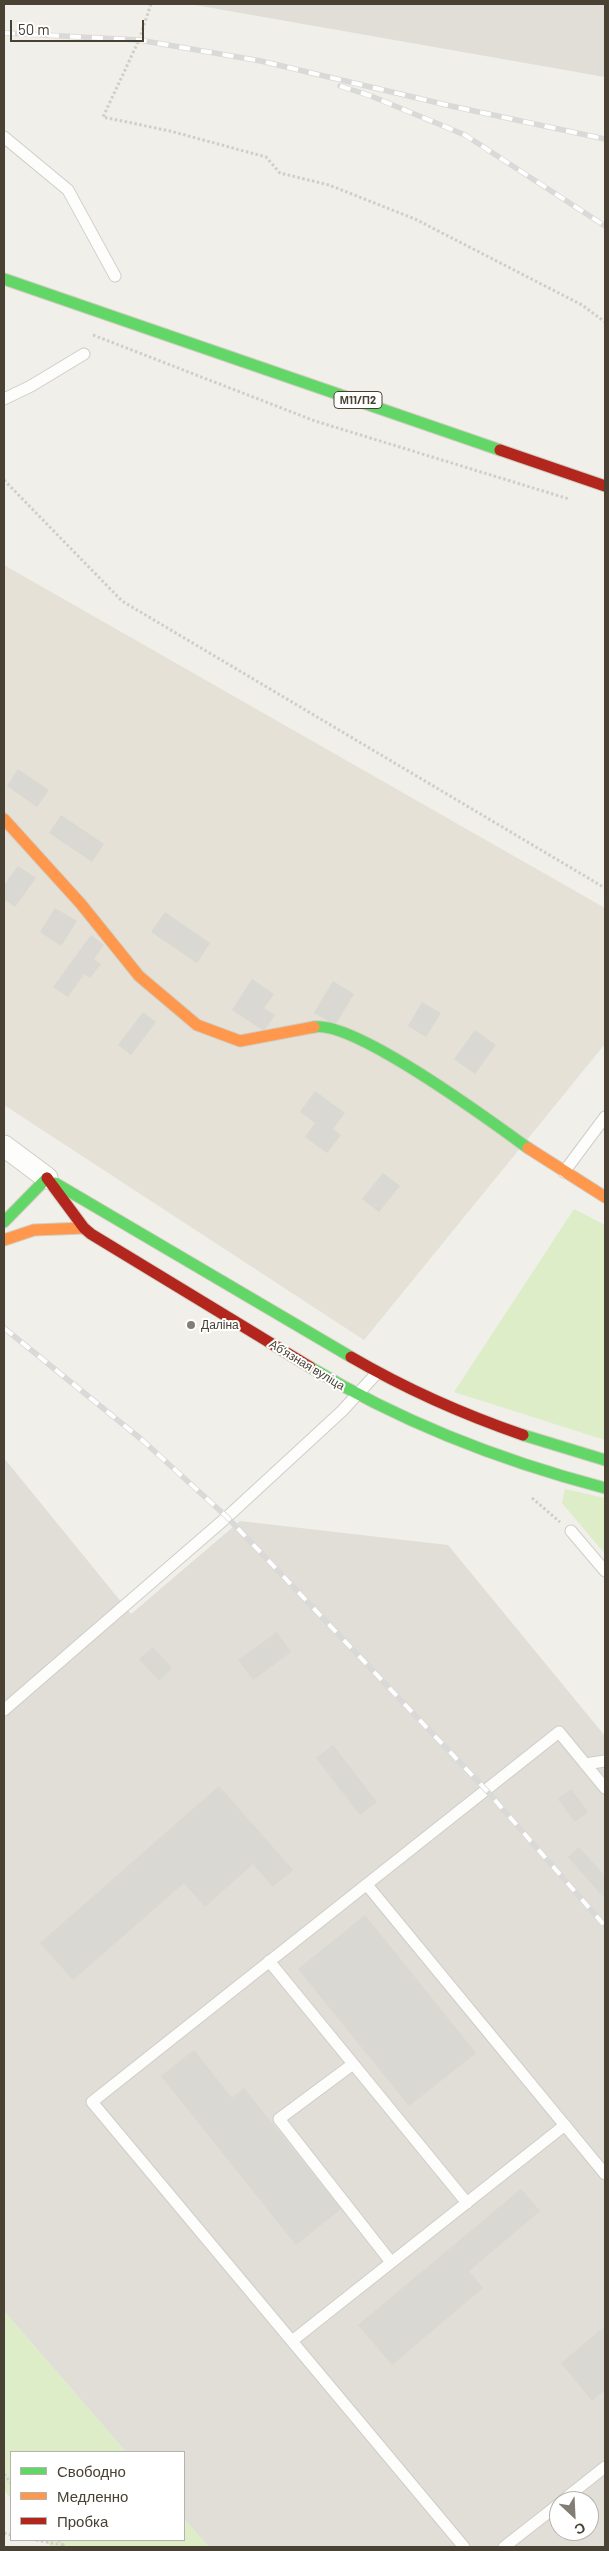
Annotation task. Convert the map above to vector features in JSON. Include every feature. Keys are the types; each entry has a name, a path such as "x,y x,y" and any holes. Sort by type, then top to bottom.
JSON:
{"main road":[{"name":"М11/П2","path":"4,272 111,315"},
{"name":"М11/П2","path":"4,279 605,486"},
{"path":"4,820 10,823 81,904 139,976 197,1025 240,1041 318,1026 344,1031 446,1089 563,1173 605,1197"},
{"path":"4,1222 47,1178"},
{"name":"Абʼязная вуліца","path":"47,1178 84,1228 358,1396 451,1436 552,1474 605,1488"},
{"name":"Абʼязная вуліца","path":"47,1178 377,1373 462,1414 566,1450 605,1460"},
{"path":"4,1240 34,1230 84,1228"}],"street":[{"name":"Абʼязная вуліца","path":"4,1146 47,1178"}],"lane":[{"path":"4,137 68,190 115,276"},
{"path":"4,399 31,386 84,354"},
{"path":"563,1173 605,1117"},
{"path":"4,1710 227,1517 358,1396 377,1373"},
{"path":"571,1531 605,1571"},
{"path":"464,2547 92,2102 559,1732 605,1788"},
{"path":"586,1764 605,1761"},
{"path":"367,1884 605,2174"},
{"path":"269,1962 466,2202"},
{"path":"354,2064 278,2119 391,2262"},
{"path":"292,2341 565,2125"},
{"path":"574,2491 605,2466"},
{"path":"504,2547 549,2512"}],"path":[{"path":"151,4 139,40 103,117 170,131 266,157 280,173 329,185 414,219 582,305 605,322"},
{"path":"86,333 315,421 570,500"},
{"path":"4,480 122,601 605,888"},
{"path":"532,1498 571,1531"},
{"path":"41,2541 64,2546"}],"shaded area":[{"path":"605,4 605,77 195,5"},
{"path":"4,565 605,908 605,1044 364,1340 4,1105"},
{"path":"4,1458 131,1614 240,1521 448,1545 605,1736 605,2547 209,2547 185,2520 185,2451 125,2451 4,2311"}],"green space":[{"path":"574,1209 605,1225 605,1440 454,1392"},
{"path":"565,1489 605,1498 605,1554 562,1503"},
{"path":"4,2311 125,2451 10,2451 10,2498 4,2489"},
{"path":"185,2520 209,2547 51,2547 46,2541 185,2541"}],"building":[{"path":"18,769 49,790 37,807 7,786"},
{"path":"61,815 104,844 92,862 49,833"},
{"path":"18,866 36,878 15,907 4,899 4,885"},
{"path":"55,908 77,921 61,946 40,932"},
{"path":"165,912 210,943 197,963 151,932"},
{"path":"91,935 104,945 94,959 101,964 90,978 84,974 68,997 53,987"},
{"path":"252,979 274,994 264,1008 275,1015 264,1031 232,1010"},
{"path":"333,981 354,994 335,1025 314,1013"},
{"path":"422,1002 441,1013 426,1037 408,1026"},
{"path":"143,1012 156,1022 131,1055 118,1045"},
{"path":"475,1030 496,1045 475,1074 454,1059"},
{"path":"315,1091 345,1113 333,1129 341,1135 327,1153 305,1137 315,1123 300,1112"},
{"path":"383,1173 400,1186 379,1212 362,1199"},
{"path":"277,1632 291,1652 253,1680 238,1660"},
{"path":"153,1647 172,1668 159,1681 139,1659"},
{"path":"333,1745 377,1802 360,1815 316,1758"},
{"path":"219,1786 293,1870 273,1887 253,1864 205,1907 184,1883 73,1980 40,1943"},
{"path":"571,1789 588,1812 575,1822 558,1799"},
{"path":"579,1847 605,1876 605,1899 568,1857"},
{"path":"365,1915 476,2053 409,2106 298,1969"},
{"path":"194,2050 232,2098 244,2088 341,2209 296,2245 161,2076"},
{"path":"521,2189 540,2211 469,2271 483,2288 392,2365 358,2325"},
{"path":"605,2326 605,2390 592,2401 561,2363"}],"railway":[{"path":"4,33 139,40 261,61 451,106 605,139"},
{"path":"340,86 371,96 465,135 605,226"},
{"path":"4,1328 141,1439 227,1517 487,1791 605,1926"}],"traffic: fast":[{"path":"4,279 500,450"},
{"path":"314,1027 333,1029 359,1039 390,1055 455,1096 528,1148"},
{"path":"4,1222 47,1178"},
{"path":"55,1183 351,1357"},
{"path":"310,1367 380,1405 453,1438 528,1465 605,1488"},
{"path":"523,1435 605,1460"}],"traffic: slow":[{"path":"4,819 81,904 139,976 197,1025 240,1041 314,1027"},
{"path":"528,1148 605,1197"},
{"path":"4,1240 34,1230 84,1228"}],"traffic: jam":[{"path":"500,450 605,486"},
{"path":"47,1178 84,1228 91,1234 310,1367"},
{"path":"351,1357 435,1400 523,1435"}],"place":[{"name":"Даліна","path":"191,1325"}]}
